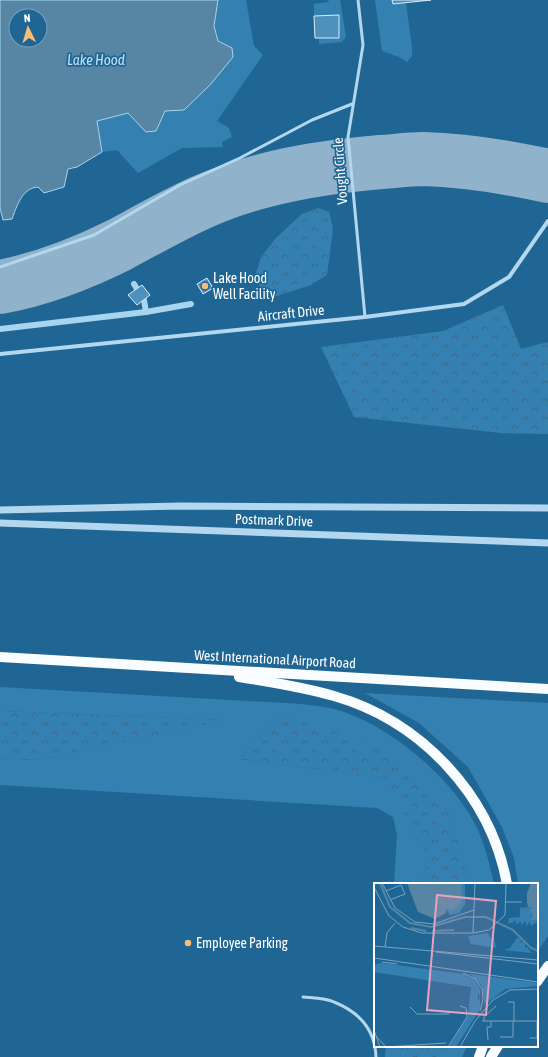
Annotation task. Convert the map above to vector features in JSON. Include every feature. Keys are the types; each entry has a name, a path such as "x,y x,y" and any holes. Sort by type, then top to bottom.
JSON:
{"main road":[{"name":"West International Airport Road","path":"0,658 548,689"},
{"path":"196,669 335,696 363,706 392,720 417,738 443,761 476,802 497,845 507,883"},
{"path":"538,981 548,966"},
{"path":"479,1057 483,1047"},
{"path":"491,1057 497,1047"}],"street":[{"name":"Aircraft Drive","path":"0,354 365,317 464,304 509,277 548,221"},
{"name":"Postmark Drive","path":"0,510 180,506 548,508"},
{"name":"Postmark Drive","path":"0,522 548,543"}],"lane":[{"name":"Vought Circle","path":"358,0 363,45 352,104 348,144 365,317"},
{"path":"0,267 94,235 180,185 240,158 312,120 352,104"},
{"path":"303,997 333,1001 359,1015 371,1034 376,1057"}],"green space":[{"path":"218,0 246,0 254,46 263,55 217,121 229,128 232,137 222,142 223,147 182,148 138,173 117,150 102,152 97,121 128,113 156,131 165,111 232,48 218,41 214,26"},
{"path":"329,0 340,0 346,37 342,42 319,44 319,38 339,38 339,16 314,16 314,4 328,2"},
{"path":"375,0 392,0 393,4 406,3 412,48 412,56 407,62 399,57 382,51"},
{"path":"318,208 329,212 333,229 327,275 311,285 274,297 261,289 255,276 261,257 276,238 302,214"},
{"path":"503,305 521,349 548,342 548,434 501,433 354,417 321,347 443,331"},
{"path":"0,687 302,704 339,710 363,720 402,744 421,758 454,792 467,810 477,828 485,848 494,883 470,883 451,818 282,712 240,759 385,778 427,854 423,883 394,883 397,835 393,817 377,808 0,785 0,758 37,760 225,720 0,711"},
{"path":"365,693 548,703 548,936 538,951 538,883 518,883 514,858 502,827 468,767 419,723"},
{"path":"0,711 227,720 37,760 0,758"},
{"path":"282,712 395,755 452,818 470,883 423,883 427,854 384,778 240,759"},
{"path":"386,1047 402,1047 400,1057 385,1057"},
{"path":"402,1047 449,1047 435,1057 400,1057"},
{"path":"448,1047 467,1047 462,1057 435,1057"}],"water":[{"name":"Lake Hood","path":"0,0 218,0 214,26 218,41 232,48 233,57 210,85 184,110 165,111 156,131 146,132 128,113 97,121 102,152 77,167 68,169 64,187 44,193 38,187 32,188 21,198 12,219 3,220 0,208"}],"building":[{"path":"392,0 431,0 393,4"},
{"path":"339,15 339,38 315,38 314,16"},
{"name":"Lake Hood Well Facility","path":"207,278 213,288 203,294 197,284"},
{"path":"142,285 150,295 137,305 128,295"}],"waterway":[{"path":"134,284 144,300 146,312"},
{"path":"0,329 146,312 191,304"}],"taxiway":[{"path":"0,287 31,280 90,258 119,245 181,212 223,193 290,174 358,164 423,159 486,164 548,176"}],"place":[{"name":"Lake Hood Well Facility","path":"205,286"},
{"name":"Employee Parking","path":"188,943"}]}
